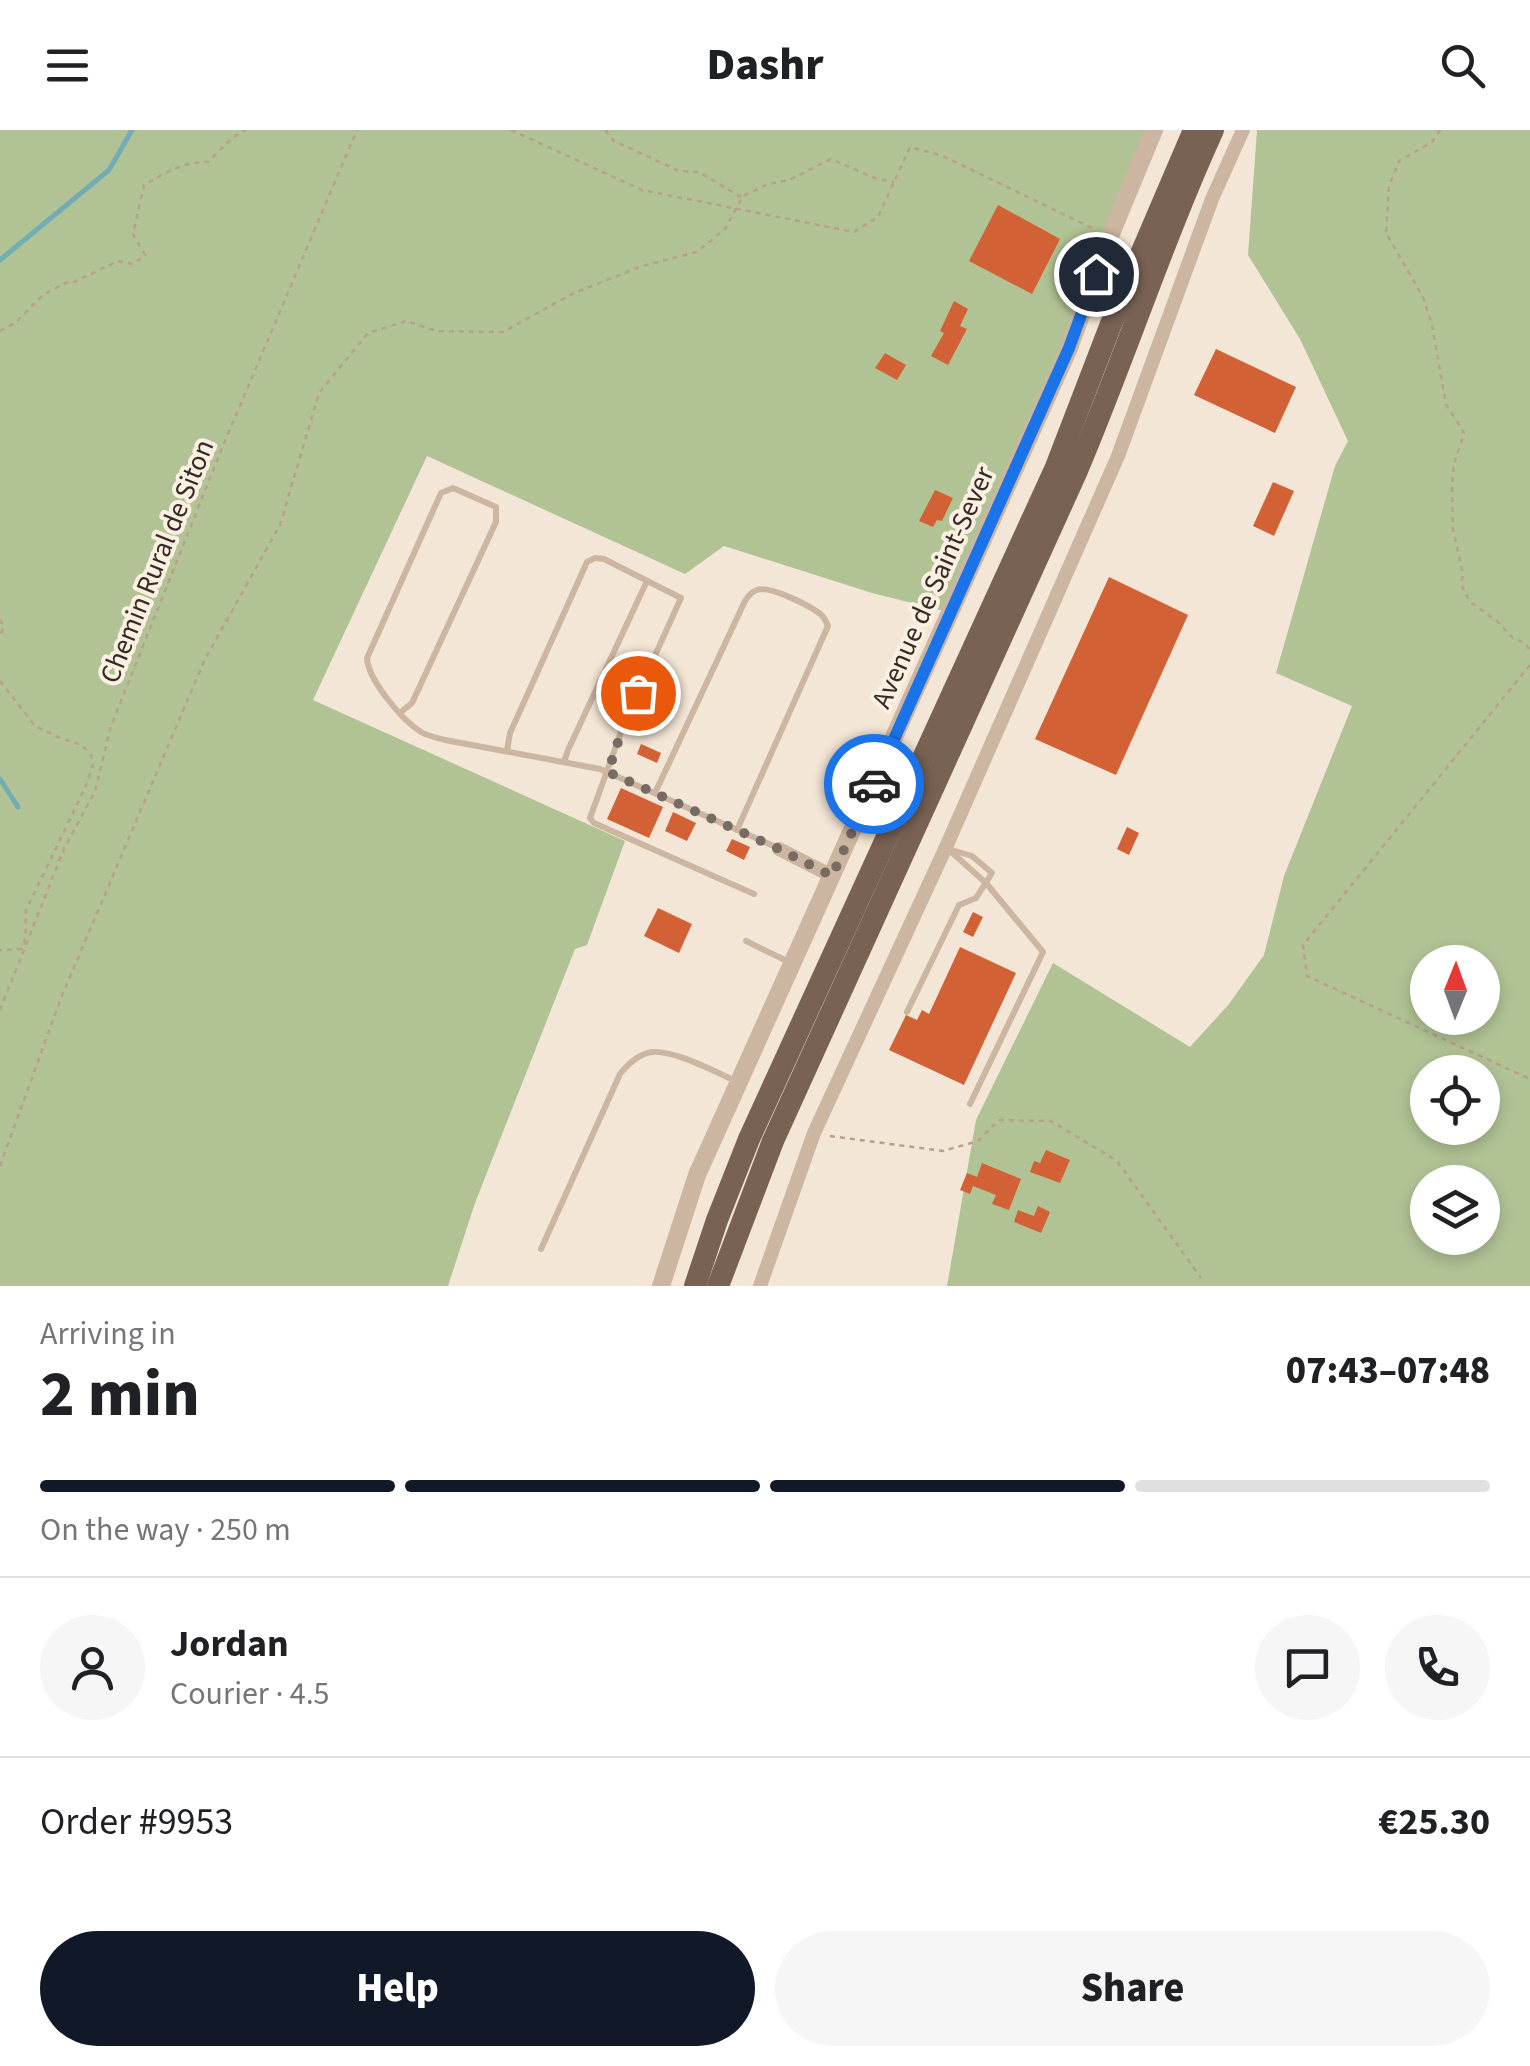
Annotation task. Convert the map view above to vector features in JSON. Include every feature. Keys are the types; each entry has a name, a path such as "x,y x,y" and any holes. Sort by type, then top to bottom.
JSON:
{"main road":[{"path":"695,1286 750,1139 1056,467 1119,305 1194,130"},
{"path":"718,1286 772,1141 1084,455 1181,200 1214,130"}],"street":[{"name":"Avenue de Saint-Sever","path":"661,1286 697,1175 1069,348 1154,130"},
{"path":"760,1286 814,1133 946,848 1118,456 1212,199 1244,130"},
{"path":"779,849 832,876"}],"lane":[{"path":"400,712 412,703 496,522 496,507 453,488 441,494 367,658 368,669 400,712 421,732 433,737 608,772 779,849"},
{"path":"506,751 510,732 587,562 604,559 680,598 624,724 590,818 754,894"},
{"path":"564,762 647,581"},
{"path":"655,793 744,601 752,591 771,590 819,613 828,626 737,830"},
{"path":"946,848 986,883 1043,952 970,1104"},
{"path":"907,1012 959,905 976,898 986,883"},
{"path":"746,941 792,963"},
{"path":"541,1248 620,1074 631,1061 650,1052 670,1054 738,1082"}],"path":[{"path":"0,332 15,323 43,294 118,261 133,264 144,254 133,234 144,186 170,169 208,162 246,130"},
{"name":"Chemin Rural de Siton","path":"0,1010 64,849 95,790 111,726 222,448 358,130"},
{"path":"511,130 642,190 854,232 878,216 910,147 943,156 1110,236"},
{"path":"605,130 623,146 679,171 699,172 739,197 789,180 832,159 877,180 894,182"},
{"path":"1440,130 1432,142 1399,161 1388,186 1386,232 1423,297 1446,404 1464,433 1452,485 1453,529 1462,584 1470,602 1513,638 1525,642 1530,650"},
{"path":"0,1166 60,998 204,661 280,525 319,394 368,334 406,321 436,331 503,332 572,294 642,266 697,252 725,229 742,196"},
{"path":"0,620 4,627 0,635"},
{"path":"1530,666 1303,944 1307,976 1530,1079"},
{"path":"0,681 35,726 82,745 91,755 93,765 26,910 24,923 28,935 22,948 0,950"},
{"path":"814,1133 943,1151 978,1141 999,1120 1051,1120 1117,1161 1201,1278"}],"green space":[{"path":"0,130 1159,130 944,611 872,593 724,546 685,574 427,456 313,700 625,841 587,945 575,949 475,1203 448,1286 0,1286"},
{"path":"1257,130 1530,130 1530,1286 947,1286 976,1120 1053,963 1190,1047 1229,1004 1264,955 1284,876 1352,706 1276,673 1335,466 1348,441 1300,339 1248,255"}],"building":[{"path":"998,205 1060,239 1032,294 969,261"},
{"path":"954,301 968,309 960,326 967,329 948,365 931,356 944,333 940,331"},
{"path":"1216,349 1296,387 1275,433 1194,395"},
{"path":"885,353 906,365 897,380 875,368"},
{"path":"1273,482 1294,491 1274,536 1253,526"},
{"path":"935,490 953,498 942,521 937,520 933,527 919,521"},
{"path":"1109,577 1188,615 1116,775 1035,739"},
{"path":"641,744 661,753 657,763 637,754"},
{"path":"621,788 663,807 649,838 607,819"},
{"path":"673,812 696,823 687,841 665,831"},
{"path":"1127,827 1139,833 1129,855 1117,849"},
{"path":"732,839 750,847 744,860 726,851"},
{"path":"658,908 692,924 679,953 644,936"},
{"path":"973,912 983,917 973,937 963,932"},
{"path":"960,947 1016,973 964,1085 889,1050 906,1015 917,1020 922,1010 929,1014"},
{"path":"1046,1150 1070,1160 1060,1183 1030,1172 1034,1161 1040,1163"},
{"path":"982,1163 1021,1179 1009,1210 992,1204 996,1195 973,1186 970,1194 960,1190 967,1173 977,1177"},
{"path":"1038,1206 1050,1212 1041,1233 1014,1222 1018,1210 1034,1216"}],"waterway":[{"path":"0,260 109,170 132,130"},
{"path":"0,779 18,807"}],"way so far":[{"path":"638,693 608,772 832,876 874,784"}],"route":[{"path":"874,784 1069,348 1096,274"}]}
